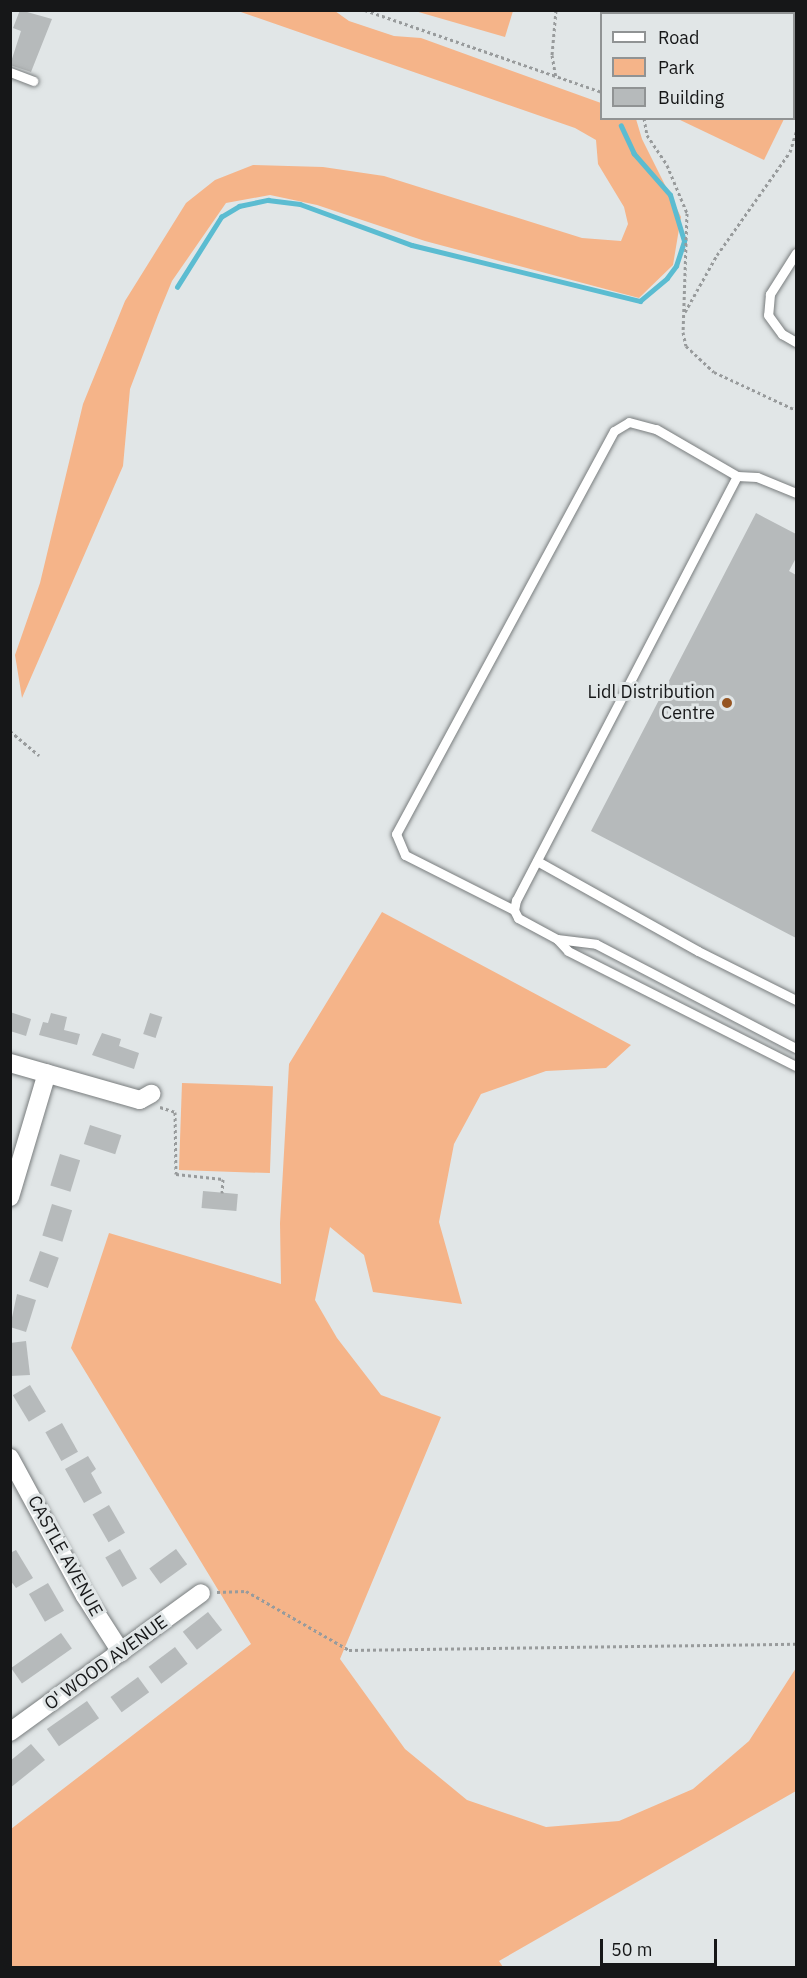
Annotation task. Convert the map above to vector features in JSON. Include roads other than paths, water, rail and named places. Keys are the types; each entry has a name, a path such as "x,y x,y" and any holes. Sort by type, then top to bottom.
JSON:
{"street":[{"path":"10,1064 145,1097"},
{"path":"10,1197 47,1073"},
{"name":"CASTLE AVENUE","path":"10,1458 85,1596 121,1652"},
{"name":"O' WOOD AVENUE","path":"10,1732 201,1593"}],"lane":[{"path":"10,72 33,81"},
{"path":"796,253 770,294 768,315 782,334 796,342"},
{"path":"796,493 757,477 737,476 656,429 629,422 614,431 396,834 405,855 514,910 518,918 557,939 568,951 796,1066"},
{"path":"514,910 537,861 737,476"},
{"path":"537,861 698,951 796,1000"},
{"path":"557,939 596,945 796,1048"}],"waterway":[{"path":"177,287 221,217 239,206 268,200 300,204 412,245 640,301 667,278 676,266 684,241 670,195 634,154 621,126"}],"place":[{"name":"Lidl Distribution Centre","path":"727,703"}]}
